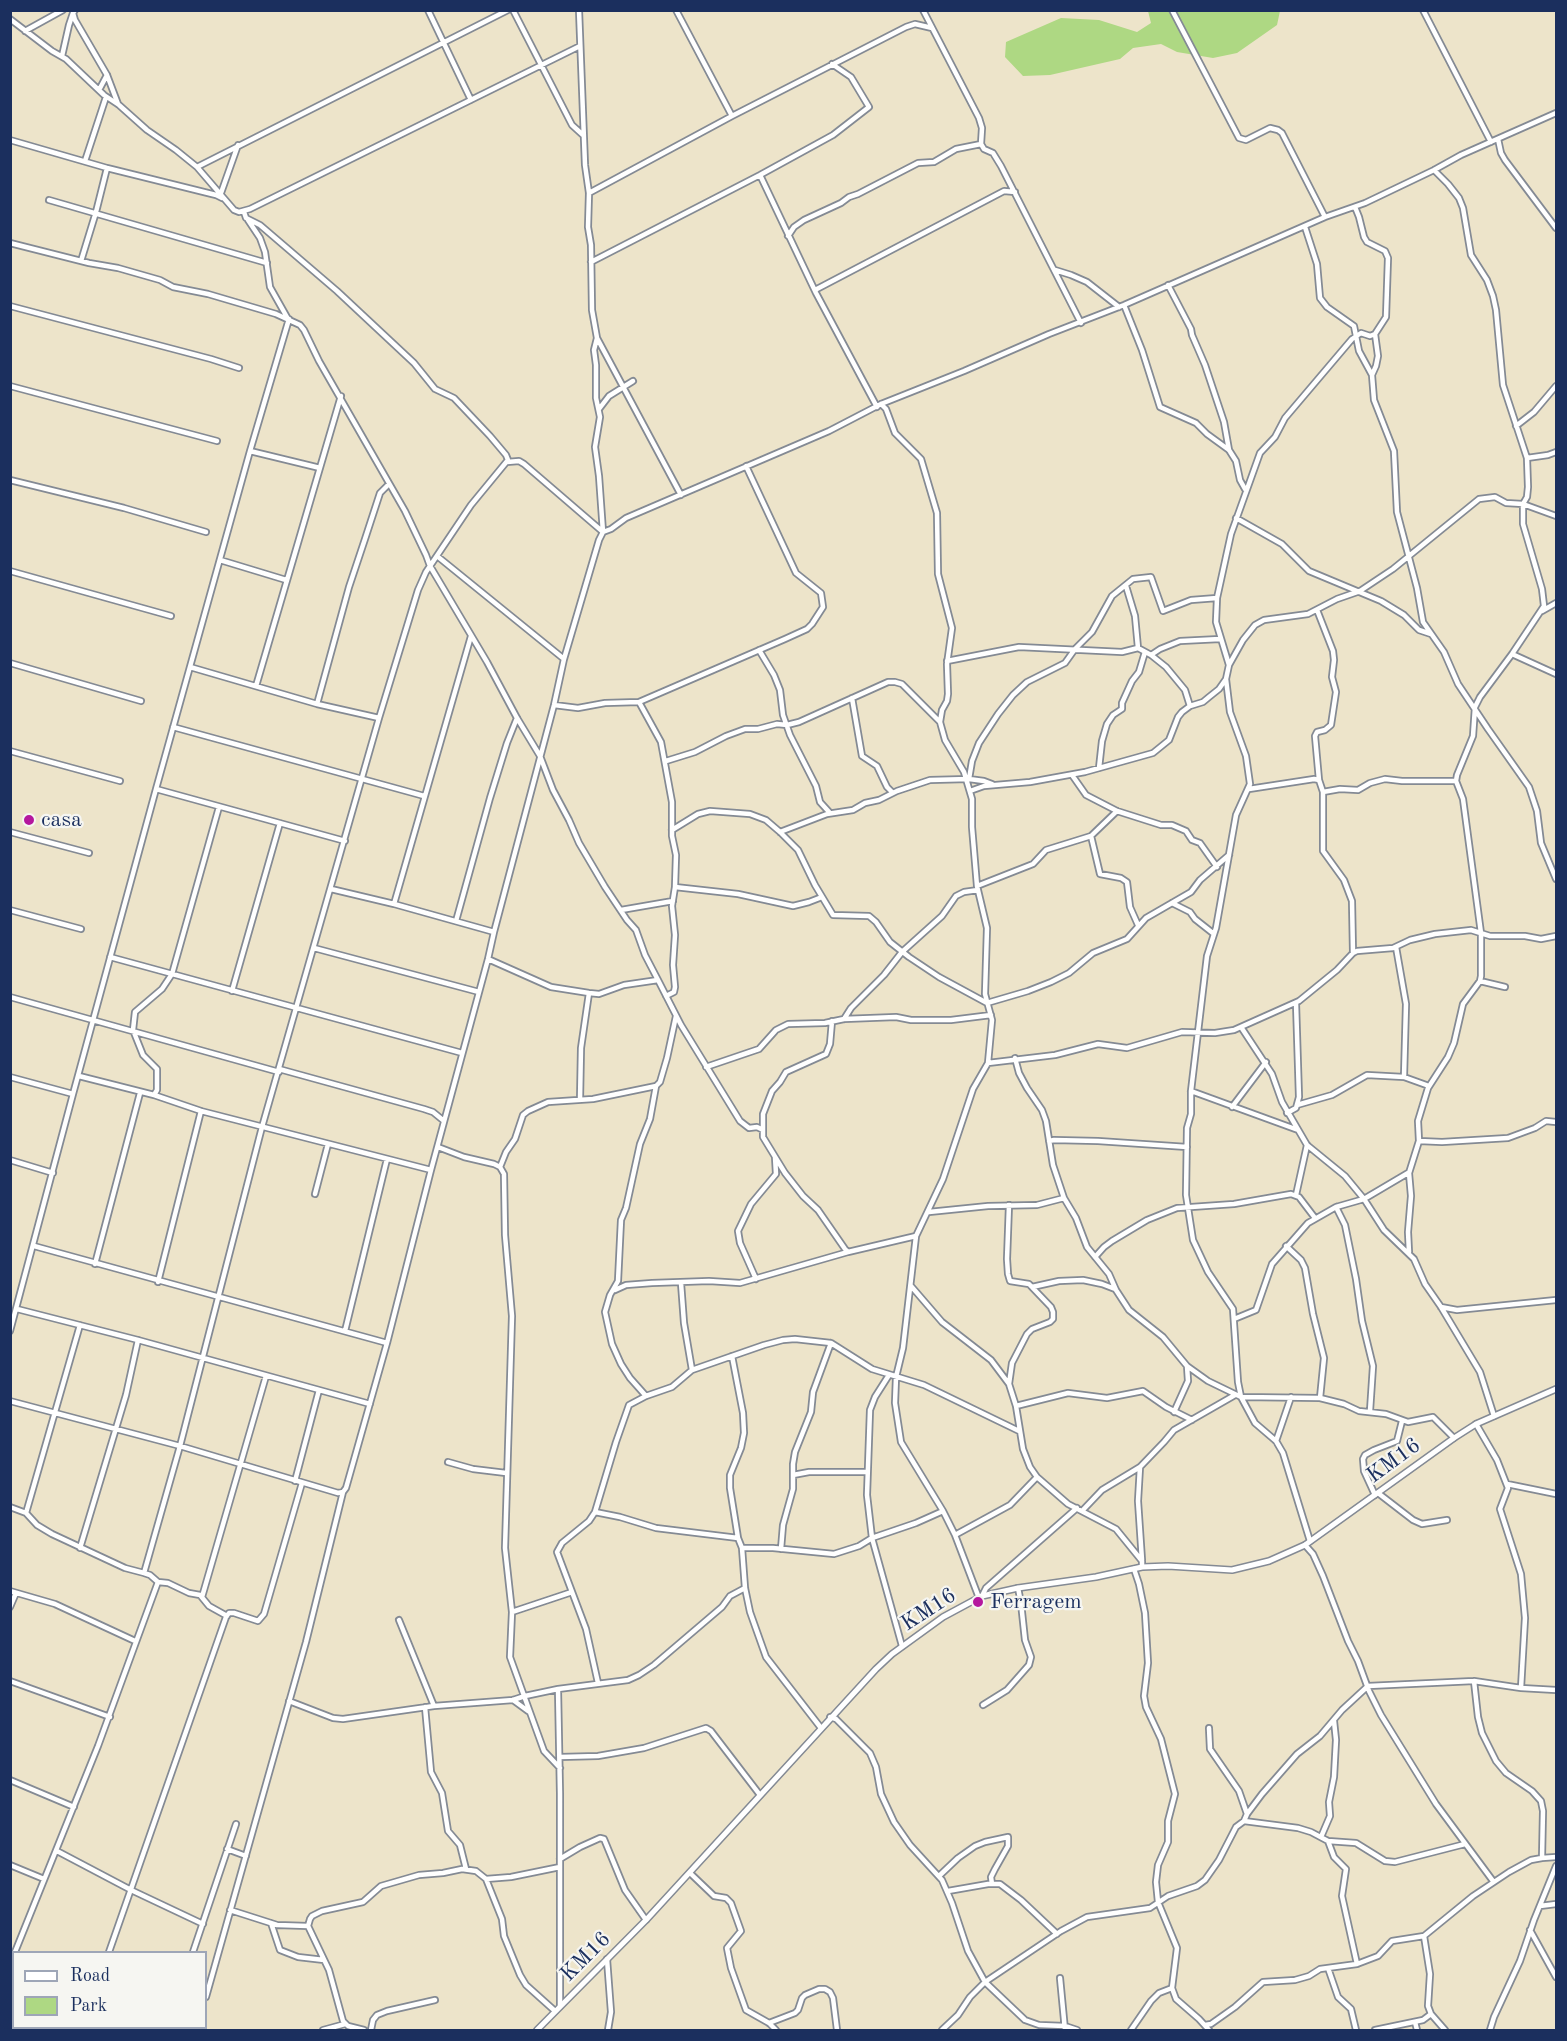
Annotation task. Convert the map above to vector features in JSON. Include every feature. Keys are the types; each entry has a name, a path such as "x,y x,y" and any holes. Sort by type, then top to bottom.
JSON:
{"street":[{"path":"25,31 63,10"},
{"path":"428,10 471,99"},
{"path":"197,168 238,145 285,124 511,10 572,125 584,135"},
{"path":"579,10 589,194 588,227 592,310 597,338 681,495"},
{"path":"676,10 732,116"},
{"path":"923,10 979,118 982,128 982,148 995,156 1081,323"},
{"path":"1173,10 1239,138 1246,140 1270,128 1282,133 1325,217"},
{"path":"1423,10 1491,142"},
{"path":"62,56 74,11"},
{"path":"74,11 75,20 107,75 118,104"},
{"path":"10,19 62,56 106,97 170,145 197,168 237,212 260,225 332,286 414,363 435,389 454,398 507,455 507,462 471,505 436,556 418,590 262,1127 180,1446 144,1573"},
{"path":"589,194 732,116 910,26 915,24 932,28"},
{"path":"245,215 580,46"},
{"path":"591,262 833,135 869,107 851,77 832,64"},
{"path":"99,90 107,75"},
{"path":"85,161 106,97"},
{"path":"603,532 627,518 830,430 879,405 1122,306 1325,217 1355,207 1434,171 1461,155 1557,113"},
{"path":"1498,139 1504,160 1557,228"},
{"path":"10,140 107,168 216,195 225,200"},
{"path":"788,236 794,227 804,220 918,163 934,162 956,149 981,144"},
{"path":"221,194 238,145"},
{"path":"81,261 107,168"},
{"path":"1409,1252 1411,1196 1408,1173 1419,1141 1418,1121 1429,1086 1455,1042 1463,1004 1480,981 1481,933 1463,799 1456,781 1473,736 1475,707 1486,687 1512,654 1544,606 1542,589 1523,524 1523,504 1528,487 1527,458 1503,385 1493,296 1487,280 1471,255 1463,208 1459,198 1434,171"},
{"path":"760,175 815,290 879,405 886,409 895,433 921,459 938,521 938,574 952,628 947,661 948,694 940,722 945,740 968,779 973,806 972,827 978,888 987,928 984,982 992,1029 988,1063 973,1089 947,1170 916,1236 895,1403 901,1442 943,1511 980,1597"},
{"path":"1004,191 1009,181"},
{"path":"815,290 1004,191 1015,192"},
{"path":"49,200 267,262"},
{"path":"1355,207 1367,242 1385,251 1388,258 1386,317 1375,334 1356,335 1301,399 1282,423 1275,437 1260,453 1236,518 1217,598 1216,622 1227,656 1226,679 1230,712 1248,764 1250,789 1236,815 1214,934 1206,964 1191,1091 1192,1110 1187,1128 1185,1182 1187,1207 1193,1240 1208,1272 1231,1305 1234,1319 1238,1396 1256,1423 1276,1441 1287,1464 1308,1543 1369,1691 1425,1787 1493,1881"},
{"path":"10,1331 173,727 288,319 270,287 267,262 260,238 245,215"},
{"path":"1305,227 1317,264 1320,298 1327,307 1351,322 1362,358 1372,375 1374,400 1394,451 1397,512 1402,525 1420,615 1444,652 1458,684 1529,787 1537,811 1541,843 1557,879"},
{"path":"10,243 118,268 160,280 173,287 208,294 288,319 300,325 409,519 430,566 540,756 553,790 579,843 605,887 636,930 645,956 676,1016 740,1121 749,1128 757,1127 763,1130"},
{"path":"1055,270 1071,274 1087,282 1122,306 1154,384 1160,407 1196,423 1229,450 1236,461 1240,480 1245,489"},
{"path":"1168,285 1191,329 1205,365 1224,422 1229,450"},
{"path":"10,306 239,368"},
{"path":"1372,375 1378,356 1375,334"},
{"path":"597,338 594,350 596,398 600,412"},
{"path":"207,1993 289,1701 343,1492 387,1343 554,705 564,659 603,532 595,447 599,408 609,396 633,381"},
{"path":"10,386 217,441"},
{"path":"1516,426 1534,412 1557,386"},
{"path":"256,686 341,396"},
{"path":"250,451 320,468"},
{"path":"1527,458 1557,452"},
{"path":"507,462 519,461 524,464 603,532"},
{"path":"554,705 578,708 605,703 639,702 807,629 824,606 821,593 796,573 746,466"},
{"path":"10,480 124,508 207,532"},
{"path":"317,704 349,587 380,493 389,484"},
{"path":"1228,665 1255,625 1264,620 1303,615 1360,591 1386,575 1479,499 1495,497 1510,504 1523,504 1557,516"},
{"path":"1236,518 1282,544 1309,571 1360,591 1394,608 1419,630 1431,634"},
{"path":"436,556 564,659"},
{"path":"220,560 286,580"},
{"path":"10,571 171,616"},
{"path":"968,779 979,743 1012,695 1027,682 1065,663 1092,632 1115,592 1137,577 1151,577 1163,611 1191,600 1217,598"},
{"path":"1126,586 1135,616 1138,648"},
{"path":"1542,610 1557,603"},
{"path":"1317,610 1333,651 1332,677 1336,692 1331,725 1317,732 1315,736 1319,780 1323,792 1323,851 1344,880 1352,901 1353,952"},
{"path":"394,904 471,636"},
{"path":"1151,655 1180,641 1220,639"},
{"path":"947,661 1019,647 1122,652 1138,648 1166,667 1185,690 1190,706"},
{"path":"759,650 774,675 780,690 783,715 816,786 820,802 830,813"},
{"path":"1100,768 1102,741 1107,724 1113,715 1122,710 1122,703 1132,681 1139,672 1145,652"},
{"path":"1512,654 1557,674"},
{"path":"10,663 141,701"},
{"path":"190,667 317,704 379,718"},
{"path":"970,791 984,786 1072,775 1159,750 1169,740 1178,717 1190,706 1203,702 1226,679"},
{"path":"666,761 695,752 745,729 758,729 777,724 787,725 825,711 882,685 895,682 903,684 940,722"},
{"path":"852,698 862,756 877,766 887,787 893,793"},
{"path":"639,702 661,742 672,802 672,830 676,855 672,914 676,943 673,965 675,987 674,992 666,996"},
{"path":"456,921 490,798 517,718"},
{"path":"173,727 424,796"},
{"path":"10,751 120,781"},
{"path":"1072,775 1086,795 1117,811 1127,812 1161,825 1172,825 1186,831 1192,840 1200,843 1217,867"},
{"path":"780,832 830,813 853,810 930,780 968,779 993,785"},
{"path":"1323,792 1340,789 1358,790 1370,783 1385,779 1456,781"},
{"path":"1250,789 1319,780"},
{"path":"156,789 345,841"},
{"path":"154,1095 157,1090 157,1069 144,1058 133,1030 135,1012 162,989 172,974 219,807"},
{"path":"672,830 698,814 710,811 759,816 780,832 801,854 815,885 833,915 864,915 872,918 890,942 902,952 939,977 987,1003 1028,991 1062,976 1093,953 1127,939 1146,918 1191,892 1200,880 1229,855"},
{"path":"844,1019 851,1008 884,975 902,952 942,916 956,896 1034,864 1046,850 1091,836 1117,811"},
{"path":"232,991 280,823"},
{"path":"10,832 89,854"},
{"path":"1091,836 1100,874 1121,878 1126,882 1130,907 1138,925"},
{"path":"675,887 738,894 793,906 822,897"},
{"path":"331,889 494,932"},
{"path":"621,910 673,901"},
{"path":"1172,903 1190,912 1214,934"},
{"path":"10,910 81,929"},
{"path":"988,1063 1055,1055 1098,1044 1127,1048 1182,1032 1226,1032 1296,1003 1336,970 1353,952 1360,950 1396,947 1413,939 1471,930 1490,936 1525,936 1541,939 1557,936"},
{"path":"1396,947 1406,1004 1404,1077"},
{"path":"314,948 479,992"},
{"path":"110,957 462,1053"},
{"path":"488,959 551,987 589,993 599,994 624,985 658,980"},
{"path":"1480,981 1505,987"},
{"path":"580,1100 581,1048 589,993"},
{"path":"10,997 424,1109 433,1112 444,1121"},
{"path":"1296,1003 1299,1088 1297,1105"},
{"path":"706,1067 759,1048 776,1030 788,1024 896,1017 939,1020 991,1015"},
{"path":"500,1167 515,1139 525,1113 548,1102 629,1093 656,1086 660,1082 670,1050 676,1016"},
{"path":"832,1021 830,1044 826,1054 786,1072 771,1091 763,1114 763,1137 785,1173 803,1196 818,1210 841,1246 848,1252"},
{"path":"1241,1027 1266,1062 1276,1082 1281,1102 1307,1145 1317,1156 1337,1169 1364,1199 1384,1230 1409,1252 1420,1269 1425,1284 1480,1372 1494,1416"},
{"path":"1015,1058 1027,1088 1042,1110 1053,1165 1064,1198 1076,1218 1084,1241 1109,1274 1129,1310 1163,1336 1187,1366 1208,1381 1238,1396 1320,1398 1344,1404 1359,1411 1371,1411 1402,1421 1433,1417 1454,1438"},
{"path":"1232,1107 1266,1062"},
{"path":"1287,1113 1297,1105 1332,1095 1366,1075 1404,1077 1429,1086"},
{"path":"79,1076 154,1095 201,1111 431,1170"},
{"path":"10,1077 73,1094"},
{"path":"646,1396 630,1378 612,1344 605,1312 619,1277 621,1220 626,1208 640,1144 651,1119 656,1086"},
{"path":"1191,1091 1298,1130"},
{"path":"95,1264 140,1093"},
{"path":"158,1282 201,1111"},
{"path":"1419,1141 1508,1138 1535,1128 1546,1121 1557,1122"},
{"path":"1049,1141 1098,1141 1187,1147"},
{"path":"315,1194 328,1144"},
{"path":"1296,1195 1307,1145"},
{"path":"438,1147 500,1167 505,1178 504,1213 512,1316 505,1548 512,1612 510,1657 546,1754 560,1768"},
{"path":"756,1279 738,1235 740,1225 751,1204 776,1174 774,1154"},
{"path":"344,1331 387,1159"},
{"path":"10,1160 53,1173"},
{"path":"1234,1319 1256,1311 1270,1269 1286,1246 1315,1218 1336,1207 1364,1199 1408,1173"},
{"path":"1095,1257 1104,1247 1147,1220 1187,1207 1234,1204 1291,1194 1296,1195 1315,1218"},
{"path":"929,1212 1009,1205 1037,1205 1064,1198"},
{"path":"1009,1205 1008,1275 1010,1281 1029,1284 1051,1307 1053,1318 1027,1334 1012,1363 1009,1384"},
{"path":"1336,1207 1345,1225 1362,1321 1373,1366 1371,1411"},
{"path":"613,1291 626,1285 709,1281 740,1283 848,1252 916,1236"},
{"path":"34,1246 158,1282 387,1343"},
{"path":"1286,1246 1301,1260 1305,1268 1324,1358 1320,1398"},
{"path":"1032,1287 1059,1281 1083,1280 1116,1290"},
{"path":"681,1283 684,1323 692,1370"},
{"path":"910,1286 942,1322 991,1360 1009,1384 1016,1406 1023,1449 1037,1477 1068,1504 1116,1529 1142,1564"},
{"path":"1441,1307 1457,1310 1557,1300"},
{"path":"16,1310 138,1340 370,1404"},
{"path":"26,1514 80,1325"},
{"path":"80,1548 126,1395 138,1340"},
{"path":"598,1683 590,1641 558,1549 574,1532 589,1521 595,1512 629,1405 672,1387 692,1370 783,1340 831,1343 872,1369 924,1385 1020,1431"},
{"path":"781,1549 783,1525 793,1489 798,1442 811,1412 813,1392 831,1343"},
{"path":"732,1356 744,1422 741,1448 730,1475 730,1488 738,1538 742,1548 745,1588 755,1629 766,1657 821,1728"},
{"path":"1174,1412 1188,1381 1187,1366"},
{"path":"889,1375 875,1397 870,1410 867,1495 872,1538 902,1646"},
{"path":"202,1597 266,1376"},
{"name":"KM16","path":"537,2031 646,1920 876,1669 902,1646 943,1617 980,1597 1017,1588 1096,1577 1134,1569 1142,1564 1232,1570 1269,1561 1308,1543 1476,1424 1557,1389"},
{"path":"295,1481 319,1390"},
{"path":"1016,1406 1068,1393 1107,1398 1143,1391 1174,1412 1192,1420"},
{"path":"1082,1511 1102,1490 1140,1467 1174,1430 1238,1396"},
{"path":"1276,1441 1291,1397"},
{"path":"10,1401 180,1446 338,1493 343,1492"},
{"path":"1402,1421 1397,1441 1365,1455 1364,1471 1377,1494 1413,1520 1422,1524 1447,1520"},
{"path":"1476,1424 1497,1460 1507,1484 1507,1492 1500,1509 1518,1559 1523,1592 1521,1688"},
{"path":"448,1462 473,1469 506,1473"},
{"path":"1140,1467 1138,1501 1142,1564"},
{"path":"793,1475 809,1472 867,1472"},
{"path":"955,1535 1010,1505 1037,1477"},
{"path":"110,1951 227,1616 229,1613 234,1613 258,1620 264,1614 302,1483"},
{"path":"1507,1484 1557,1494"},
{"path":"10,1507 26,1514 37,1526 80,1548 125,1568 150,1575 158,1582 168,1583 202,1597 209,1606 227,1616"},
{"path":"980,1597 986,1588 1077,1508"},
{"path":"742,1548 834,1554 943,1511"},
{"path":"595,1512 656,1528 738,1538"},
{"path":"1134,1569 1146,1623 1148,1663 1144,1696 1146,1707 1161,1739 1175,1794 1168,1827 1168,1842 1162,1852 1156,1873 1158,1902 1177,1948 1172,1988 1176,1999 1208,2024 1209,2031"},
{"path":"16,1951 110,1717 135,1641 158,1582"},
{"path":"289,1701 338,1719 434,1706 513,1700 558,1689 628,1680 639,1675 714,1615 730,1596 745,1588"},
{"path":"983,1705 1007,1690 1029,1665 1030,1657 1025,1640 1022,1603 1017,1588"},
{"path":"10,1607 13,1592 55,1604 135,1641"},
{"path":"512,1612 573,1592"},
{"path":"399,1620 434,1706"},
{"path":"10,1681 110,1717"},
{"path":"1474,1681 1482,1732 1496,1761 1506,1773 1532,1791 1541,1801 1542,1857"},
{"path":"942,2031 985,1982 1057,1934 1087,1917 1143,1910 1168,1896 1197,1886 1205,1880 1219,1860 1236,1827 1244,1821 1246,1814 1297,1754 1320,1736 1342,1710 1368,1686 1474,1681 1521,1688 1557,1690"},
{"path":"558,1689 560,1757 558,2008"},
{"path":"513,1700 529,1711"},
{"path":"425,1707 431,1772 442,1793 448,1831 460,1845 466,1869"},
{"path":"830,1717 836,1719 870,1753 876,1767 882,1794 894,1822 919,1856 939,1876 948,1891 968,1951 985,1982 1025,2020 1039,2025 1077,2031"},
{"path":"1321,1837 1330,1816 1329,1802 1334,1777 1336,1740 1334,1721"},
{"path":"560,1757 598,1756 644,1748 706,1728 711,1731 760,1795"},
{"path":"1209,1728 1210,1749 1239,1791 1246,1814"},
{"path":"10,1780 74,1807"},
{"path":"1244,1821 1298,1828 1328,1841 1356,1843 1385,1861 1395,1862 1465,1844"},
{"path":"194,1951 236,1824"},
{"path":"939,1876 975,1846 1008,1837 1008,1846 995,1869 992,1884"},
{"path":"560,1859 600,1838 604,1839 625,1890 646,1920"},
{"path":"1328,1841 1334,1857 1346,1869 1342,1896 1357,1964"},
{"path":"227,1849 246,1856"},
{"path":"57,1851 203,1924"},
{"path":"1208,2024 1242,2002 1263,1982 1294,1980 1328,1968 1357,1964 1378,1956 1392,1941 1424,1935 1493,1881 1531,1860 1557,1857"},
{"path":"10,1865 44,1879"},
{"path":"1490,2031 1557,1866"},
{"path":"486,1879 511,1877 560,1867"},
{"path":"345,2024 340,2014 329,1970 308,1926 310,1919 317,1914 363,1902 381,1886 419,1875 466,1869 476,1871 486,1879 502,1919 504,1936 519,1975 526,1985 558,2008"},
{"path":"690,1873 714,1896 726,1898 731,1903 741,1931 727,1948 731,1968 746,2010 769,2023 776,2031"},
{"path":"948,1891 992,1884 1004,1887 1057,1934"},
{"path":"1540,1906 1557,1904"},
{"path":"230,1910 282,1926 308,1926"},
{"path":"271,1923 280,1950 298,1958 324,1960"},
{"path":"1530,1930 1557,1977"},
{"path":"1424,1935 1430,1974 1428,2006 1431,2014 1445,2031"},
{"path":"607,1959 611,2012 608,2031"},
{"path":"1328,1968 1338,1997 1351,2009 1356,2031"},
{"path":"1060,1978 1065,2028"},
{"path":"1131,2031 1151,2001 1159,1993 1172,1988"},
{"path":"769,2023 795,2013 802,1998 819,1989 825,1989 833,1998 837,2031"},
{"path":"371,2031 373,2020 377,2015 435,2000"},
{"path":"1375,2031 1415,2022 1431,2014"},
{"path":"1415,2022 1417,2031"},
{"path":"322,2031 345,2024 364,2031"}],"green space":[{"path":"1148,11 1280,11 1277,25 1237,53 1213,58 1177,52 1161,44 1133,48 1120,59 1050,75 1023,76 1005,57 1006,42 1061,18 1099,20 1137,32 1151,23"}],"place":[{"name":"casa","path":"29,820"},
{"name":"Ferragem","path":"978,1602"}]}
